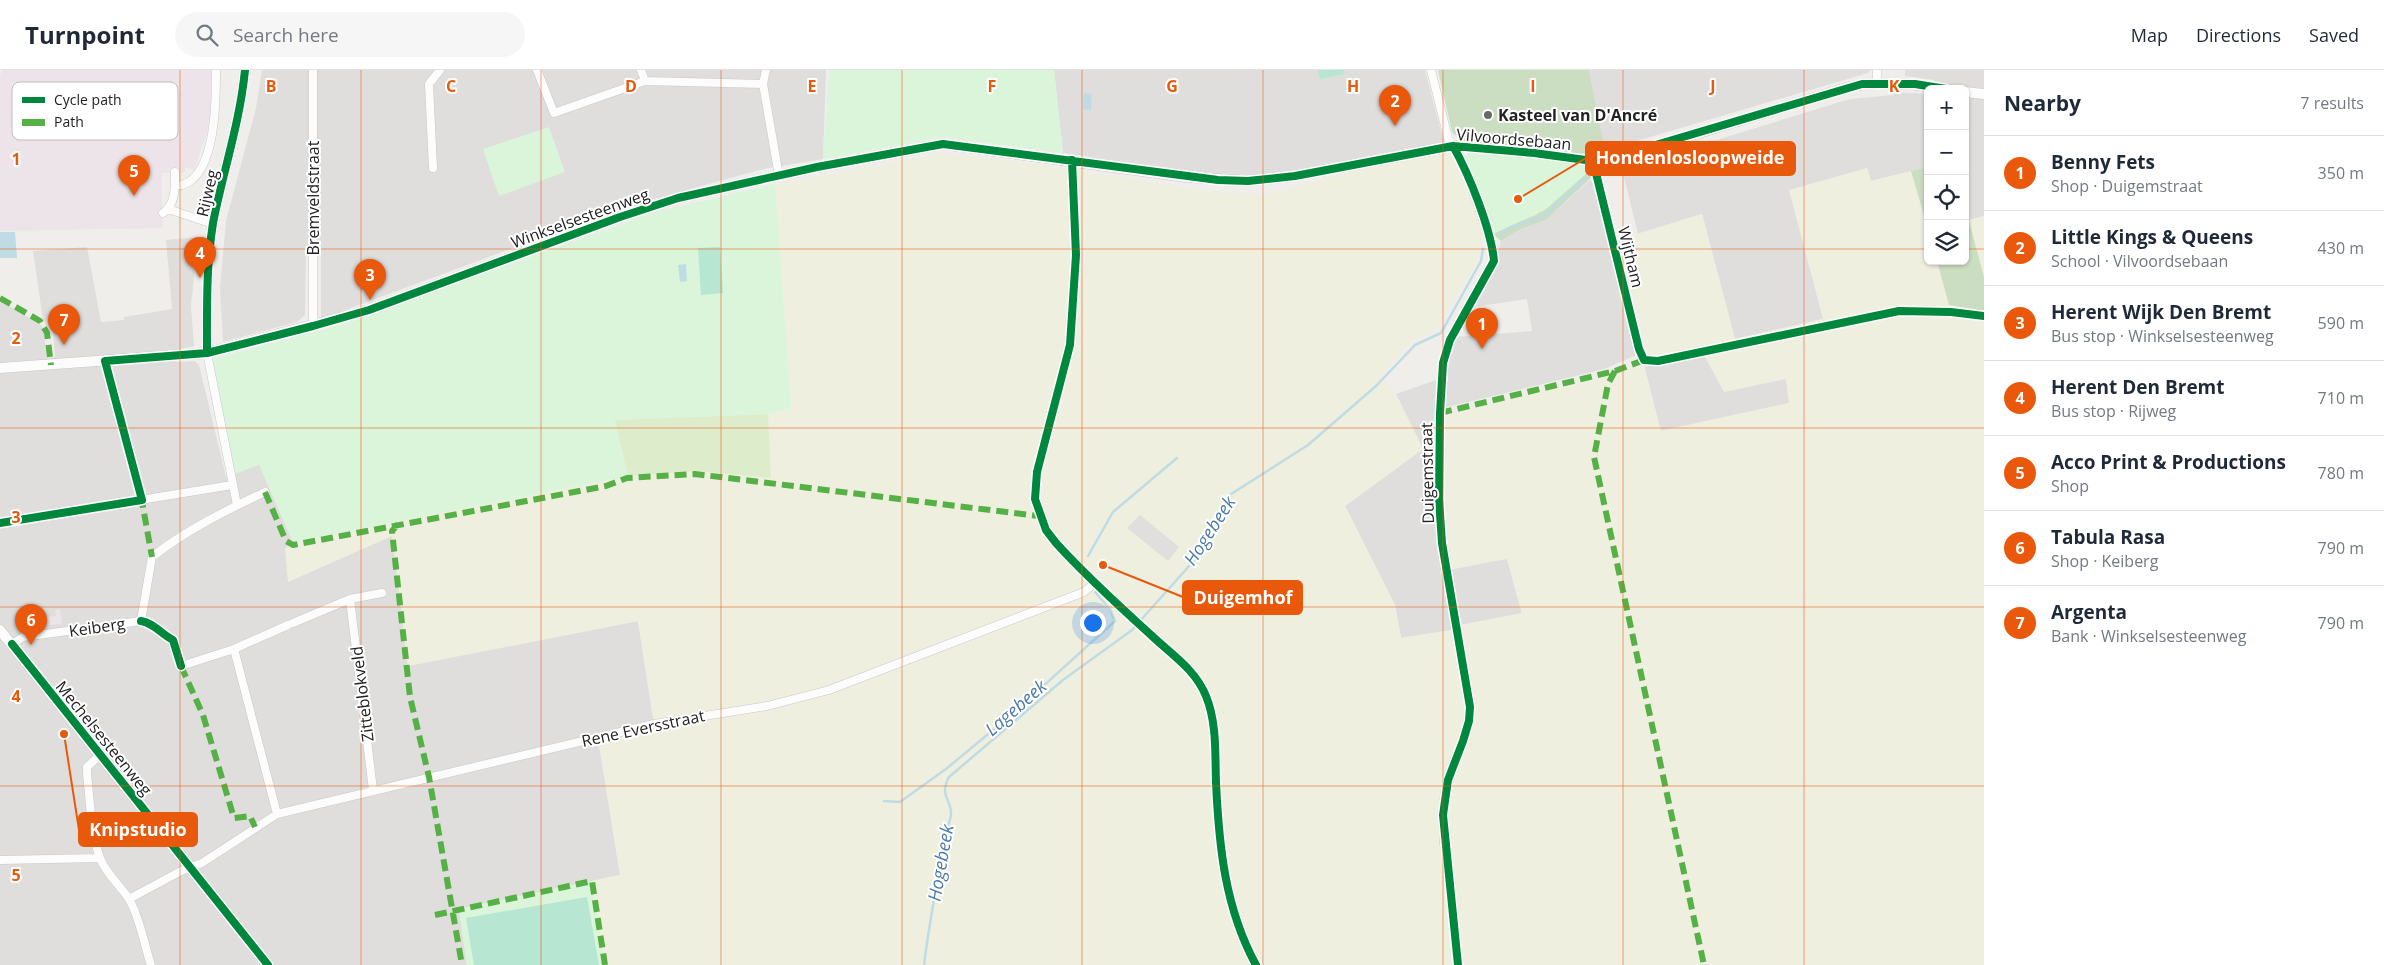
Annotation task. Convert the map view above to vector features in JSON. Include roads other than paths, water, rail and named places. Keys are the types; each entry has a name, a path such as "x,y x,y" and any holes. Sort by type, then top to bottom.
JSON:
{"street":[{"path":"175,186 180,186 196,177 208,152 213,137 216,70"},
{"name":"Rijweg","path":"207,353 207,297 213,224 235,132 245,70"},
{"name":"Bremveldstraat","path":"313,70 313,326"},
{"path":"432,168 429,84 440,70"},
{"path":"537,70 554,114 645,81 763,84"},
{"path":"641,70 645,81"},
{"path":"766,70 763,84 779,176"},
{"name":"Duigemstraat","path":"1431,70 1448,138 1469,180 1493,247 1494,261 1450,340 1443,363 1439,491 1442,542 1470,707 1469,721 1448,780 1443,814 1444,844"},
{"path":"1876,70 1876,83"},
{"name":"Vilvoordsebaan","path":"1072,160 1186,177 1248,181 1295,176 1453,146 1534,153 1594,161 1614,159 1849,87 1876,83 1924,85"},
{"path":"1969,92 1984,94"},
{"name":"Winkselsesteenweg","path":"0,368 207,353 369,310 620,217 669,201 779,176 943,144 1072,160"},
{"name":"Wijtham","path":"1594,161 1634,329 1644,360 1658,361 1684,355"},
{"path":"175,172 173,200 166,211 213,224"},
{"path":"207,353 237,505"},
{"path":"0,524 232,485"},
{"name":"Keiberg","path":"12,644 23,637 141,621 152,557 166,546 237,505 265,492"},
{"name":"Rene Eversstraat","path":"129,900 202,863 277,814 654,724 800,699 829,690 1084,592 1096,582"},
{"path":"181,666 234,649 350,599 382,593"},
{"name":"Zitteblokveld","path":"350,599 373,790"},
{"name":"Mechelsesteenweg","path":"0,630 268,965"},
{"path":"234,649 277,814"},
{"path":"100,755 87,767 100,858 134,910 151,965"},
{"path":"0,860 100,858"}],"water":[{"path":"1084,93 1092,94 1091,110 1083,109"},
{"path":"0,232 15,232 17,258 0,258"},
{"path":"686,264 687,281 680,282 678,265"}],"waterway":[{"name":"Hogebeek","path":"1498,236 1511,227 1543,217 1591,173"},
{"name":"Hogebeek","path":"924,965 944,839 951,816 951,808 945,793 949,777 1063,680 1132,630 1198,556 1228,496 1308,445 1376,386 1415,345 1441,333 1481,261 1483,249"},
{"name":"Lagebeek","path":"1088,556 1113,512 1177,458"},
{"name":"Lagebeek","path":"884,801 900,802 946,769 1010,716 1115,621 1110,609 1095,592"}],"place":[{"name":"Kasteel van D'Ancré","path":"1488,115"},
{"name":"Little Kings & Queens","path":"1395,126"},
{"name":"Acco Print & Productions","path":"134,196"},
{"name":"Hondenlosloopweide","path":"1518,199"},
{"name":"Herent Den Bremt","path":"200,278"},
{"name":"Herent Wijk Den Bremt","path":"370,300"},
{"name":"Argenta","path":"64,345"},
{"name":"Benny Fets","path":"1482,349"},
{"name":"Duigemhof","path":"1103,565"},
{"name":"Tabula Rasa","path":"31,645"},
{"name":"Knipstudio","path":"64,734"}]}
